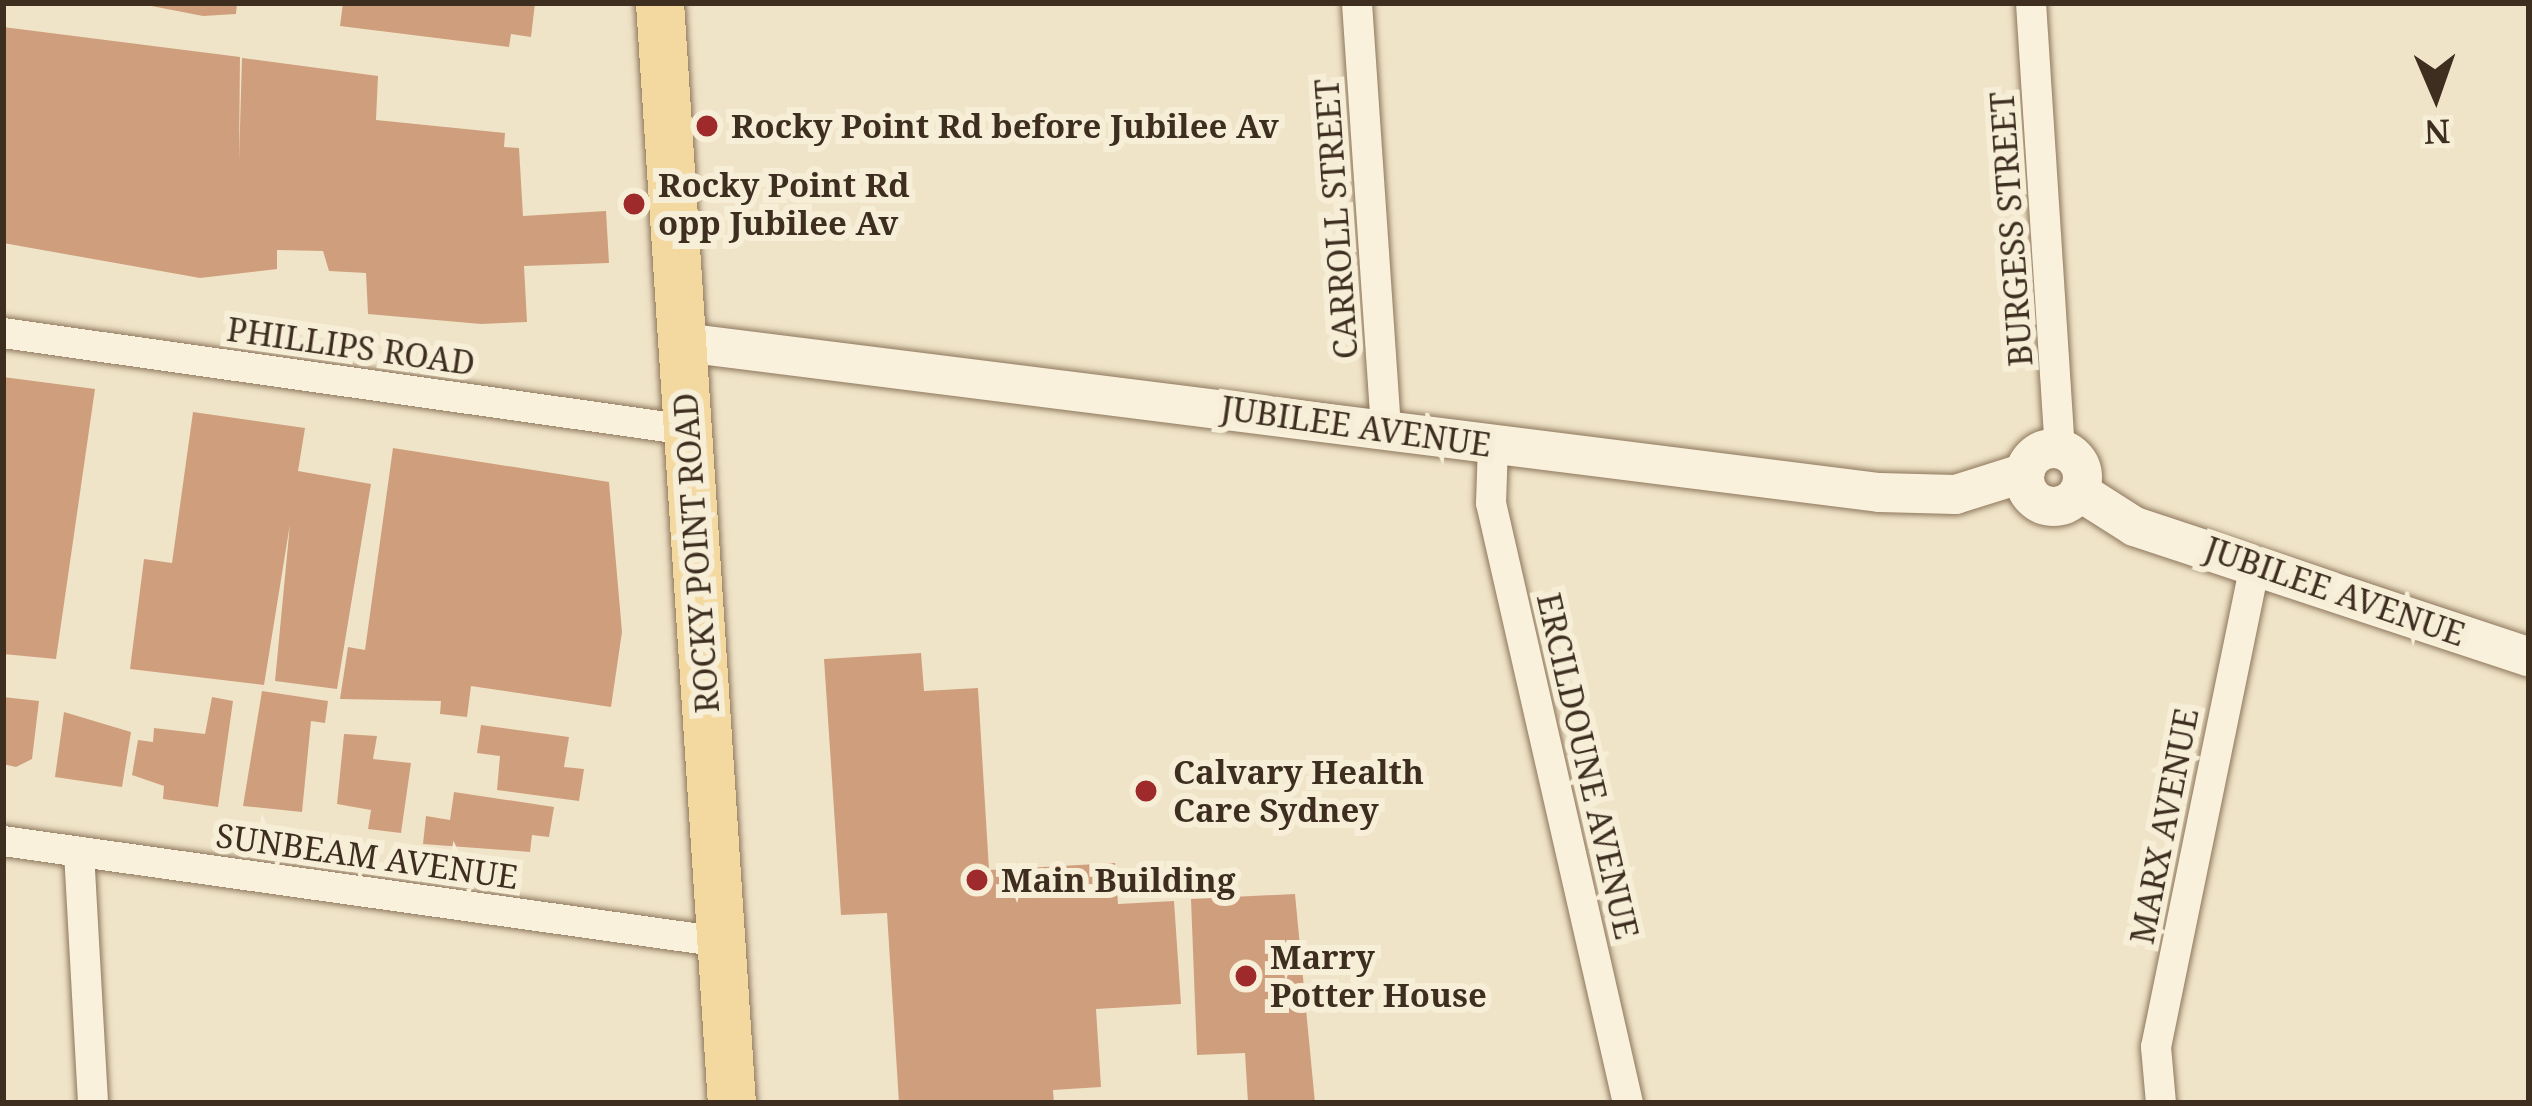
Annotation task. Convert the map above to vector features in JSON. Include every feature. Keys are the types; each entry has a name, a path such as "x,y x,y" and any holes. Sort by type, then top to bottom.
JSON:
{"main road":[{"name":"ROCKY POINT ROAD","path":"660,3 732,1103"}],"street":[{"name":"CARROLL STREET","path":"1357,3 1386,430"},
{"name":"BURGESS STREET","path":"2031,3 2060,449"},
{"name":"PHILLIPS ROAD","path":"3,333 688,430"},
{"name":"JUBILEE AVENUE","path":"683,342 1910,495 1978,490 2025,472"},
{"name":"ERCILDOUNE AVENUE","path":"1493,444 1491,503 1628,1103"},
{"path":"2060,449 2080,465 2079,490 2043,505 2025,472 2038,453 2060,449"},
{"name":"JUBILEE AVENUE","path":"2079,490 2121,520 2529,657"},
{"name":"MARX AVENUE","path":"2161,1103 2156,1047 2255,563"},
{"name":"SUNBEAM AVENUE","path":"3,841 722,943"},
{"path":"79,852 93,1103"}],"building":[{"path":"136,3 237,3 236,14 203,16"},
{"path":"343,3 535,3 531,37 511,34 509,47 340,26"},
{"path":"3,27 240,57 239,161 242,58 378,76 376,120 505,133 504,147 519,148 523,216 606,211 609,263 524,266 527,322 481,324 368,314 366,273 329,271 323,251 277,250 277,269 200,278 3,243"},
{"path":"3,377 95,389 56,659 3,654"},
{"path":"193,412 305,428 298,471 371,484 337,689 275,681 290,524 264,685 130,669 144,559 172,563"},
{"path":"393,448 609,482 622,632 611,707 471,686 467,717 440,714 441,701 340,699 348,647 365,650"},
{"name":"Main Building","path":"921,653 924,691 978,688 989,870 1115,863 1118,904 1174,901 1181,1004 1096,1009 1101,1087 1053,1090 1054,1103 899,1103 887,913 841,915 824,659"},
{"path":"262,691 328,701 325,723 311,721 302,812 243,806"},
{"path":"3,697 39,701 32,759 16,767 3,764"},
{"path":"212,697 233,701 218,807 163,799 164,786 132,775 138,740 153,742 154,728 205,734"},
{"path":"64,712 131,732 122,787 55,777"},
{"path":"481,725 569,737 564,767 584,769 579,801 497,790 500,756 477,753"},
{"path":"344,734 377,736 373,759 411,763 401,833 368,829 371,810 337,804"},
{"path":"454,792 554,807 549,837 532,835 530,852 423,844 426,816 450,820"},
{"name":"Marry Potter House","path":"1295,894 1315,1103 1248,1103 1245,1053 1197,1055 1191,899"}],"place":[{"name":"Rocky Point Rd before Jubilee Av","path":"707,126"},
{"name":"Rocky Point Rd opp Jubilee Av","path":"634,204"},
{"name":"Calvary Health Care Sydney","path":"1146,791"},
{"name":"Main Building","path":"977,880"},
{"name":"Marry Potter House","path":"1246,976"}]}
